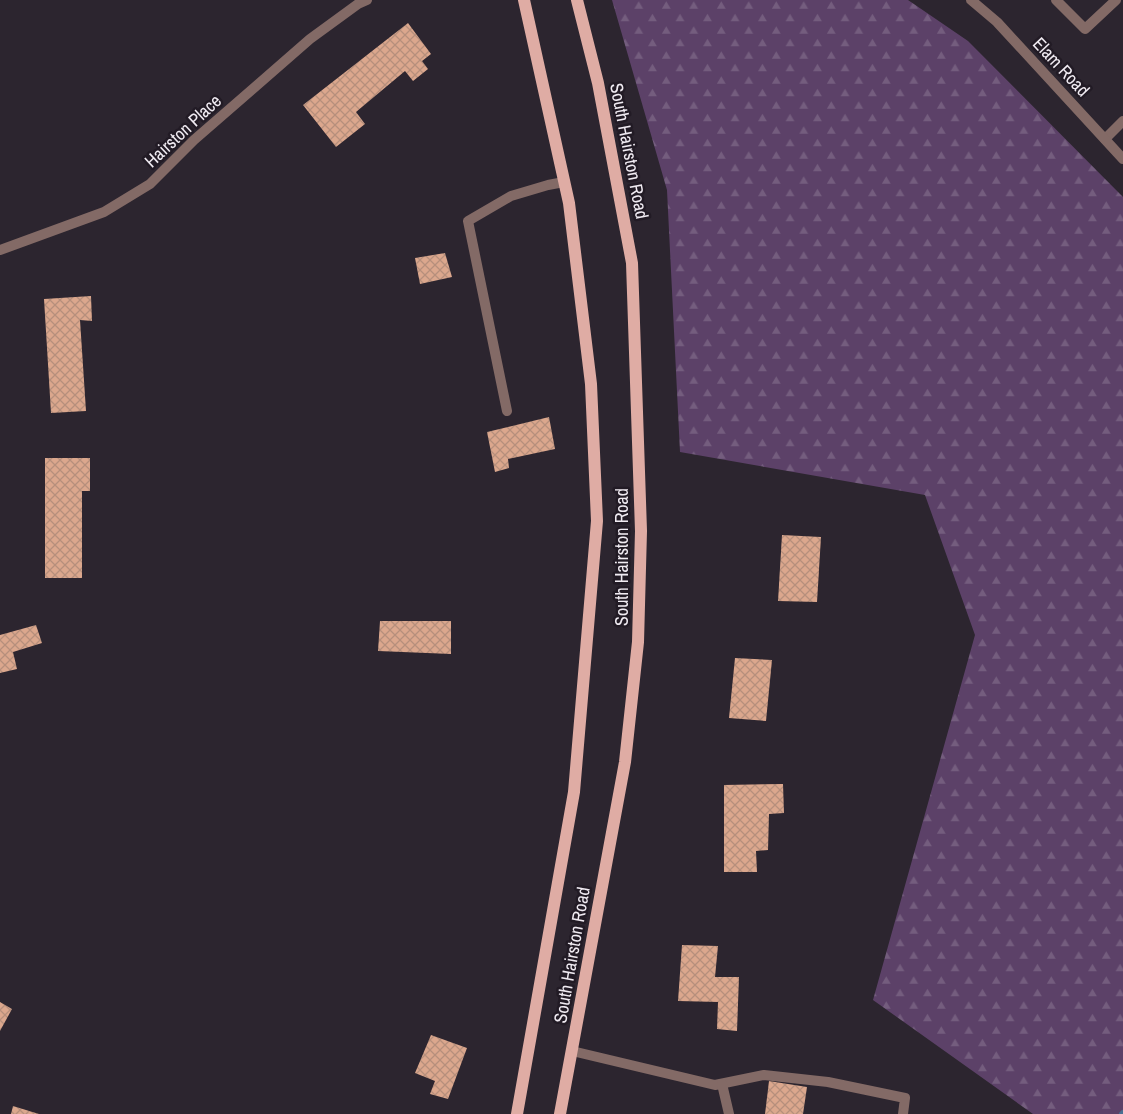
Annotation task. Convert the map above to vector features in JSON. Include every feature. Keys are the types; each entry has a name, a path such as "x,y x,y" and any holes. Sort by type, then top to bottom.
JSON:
{"main road":[{"name":"South Hairston Road","path":"517,1114 574,792 597,521 590,384 569,203 524,0"},
{"name":"South Hairston Road","path":"560,1114 625,762 638,642 641,531 632,263 598,83 577,0"}],"street":[{"name":"Hairston Place","path":"0,250 104,212 150,184 194,140 310,39 358,4 367,0"},
{"name":"Elam Road","path":"971,0 998,22 1123,159"},
{"path":"1056,0 1085,29 1116,0"},
{"path":"1105,139 1123,121"},
{"path":"507,411 468,221 511,196 564,182"},
{"path":"572,1051 715,1086 764,1075 828,1082 905,1098 903,1114"},
{"path":"722,1084 729,1114"}],"green space":[{"path":"612,0 908,0 968,41 1123,197 1123,1114 1033,1114 873,1000 975,635 925,495 680,452 667,190"}],"building":[{"path":"408,23 431,54 422,61 428,69 413,81 405,71 356,112 365,124 336,147 303,105"},
{"path":"445,253 452,277 420,284 415,258"},
{"path":"91,296 92,321 80,320 86,411 51,413 44,299"},
{"path":"549,417 555,449 508,459 509,468 495,472 487,432"},
{"path":"45,458 90,458 90,491 82,491 82,578 45,578"},
{"path":"782,535 821,537 817,602 778,601"},
{"path":"380,621 451,621 451,654 378,651"},
{"path":"36,625 42,643 13,652 17,669 0,673 0,635"},
{"path":"735,658 772,660 766,721 729,718"},
{"path":"783,784 784,813 769,814 768,850 756,851 757,872 724,872 724,785"},
{"path":"682,945 718,946 715,977 739,977 737,1031 717,1029 718,1002 678,1001"},
{"path":"0,1002 12,1009 0,1031"},
{"path":"431,1035 467,1048 448,1099 430,1094 435,1081 415,1073"},
{"path":"769,1081 807,1087 803,1114 765,1114"},
{"path":"13,1106 39,1114 11,1114"}]}
